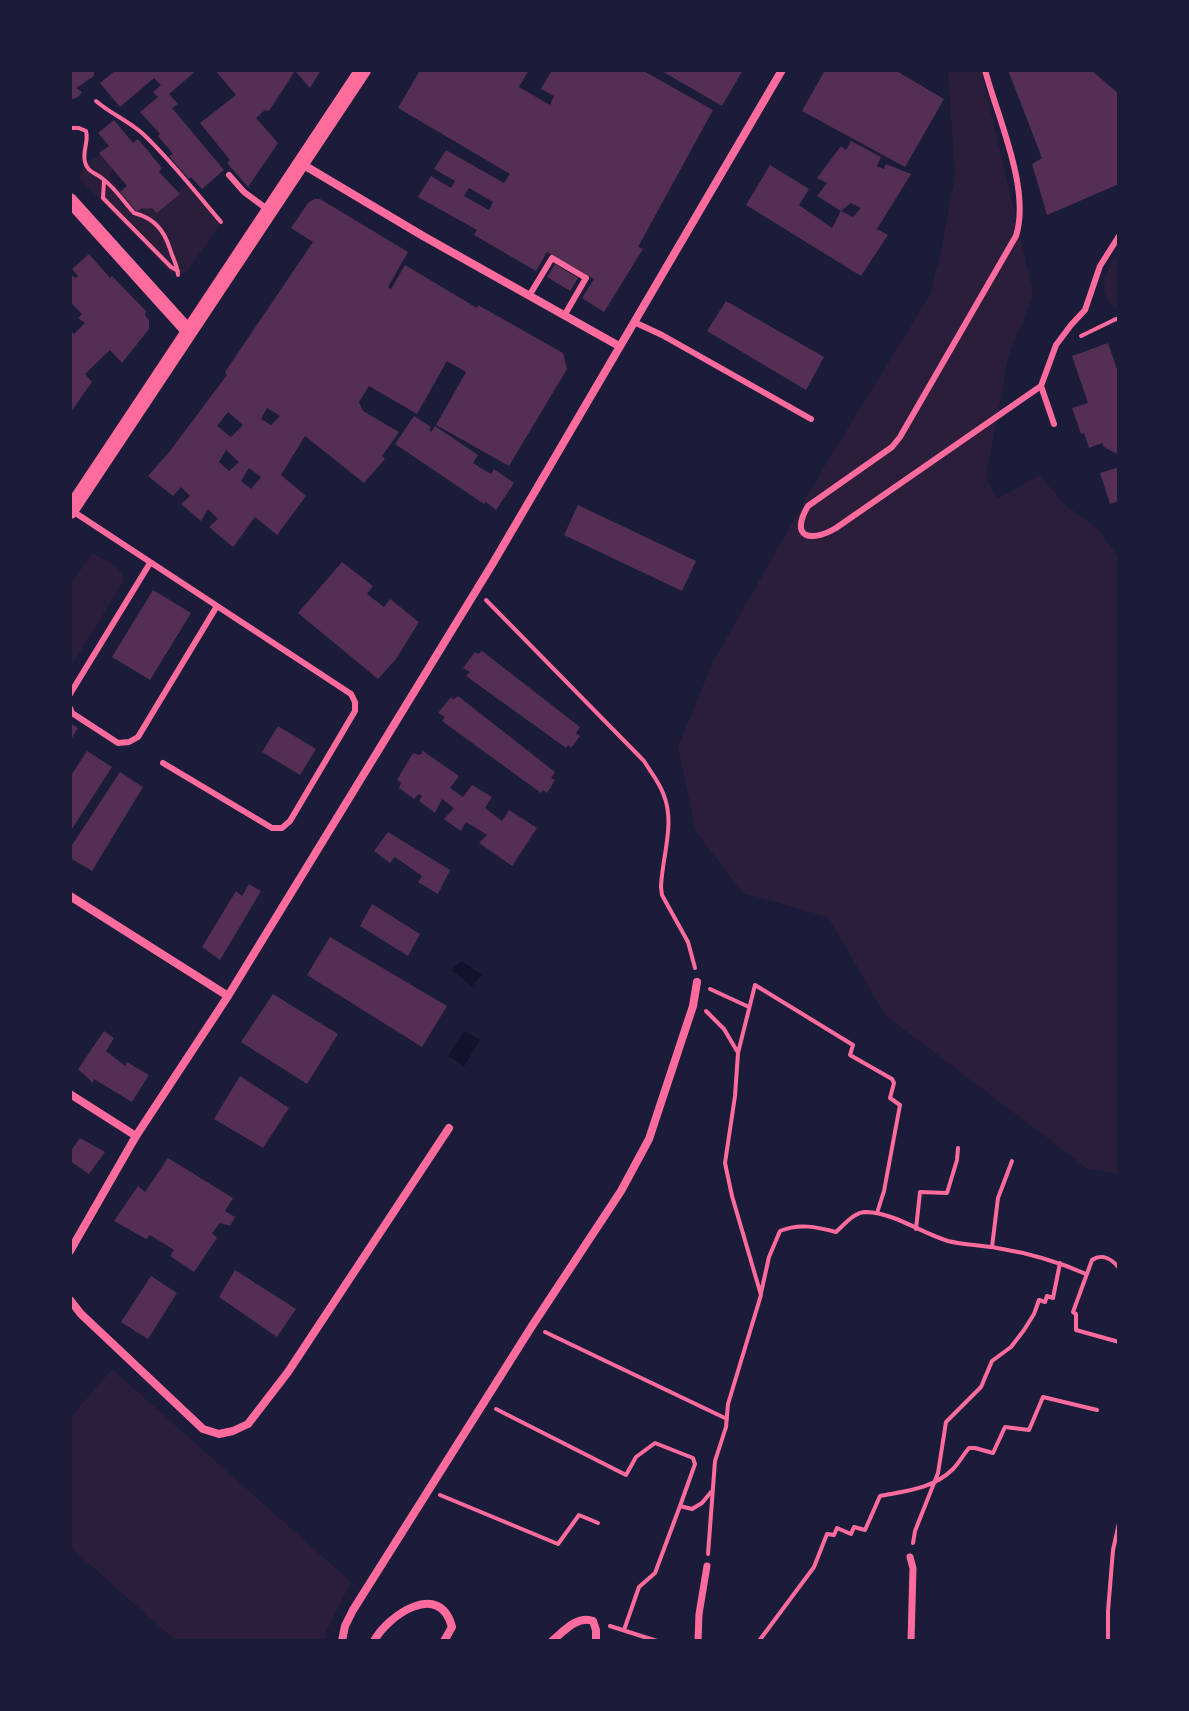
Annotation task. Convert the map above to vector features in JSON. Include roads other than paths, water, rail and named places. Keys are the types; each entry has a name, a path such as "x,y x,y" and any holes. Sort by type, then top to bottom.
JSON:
{"main road":[{"path":"70,510 363,70"}],"street":[{"path":"70,1251 136,1136 228,996 476,590 782,70"},
{"path":"302,164 619,346"},
{"path":"70,200 189,332"},
{"path":"70,896 228,996"},
{"path":"342,1641 353,1610 427,1489 636,1164 649,1139 693,1006 697,982"},
{"path":"70,1094 136,1136"},
{"path":"70,1300 203,1429 219,1434 248,1424 288,1372 449,1128"},
{"path":"910,1557 913,1568 911,1641"},
{"path":"698,1641 707,1566"},
{"path":"374,1641 393,1618 418,1605 429,1604 445,1611 450,1621 452,1627 444,1641"},
{"path":"552,1641 586,1618 593,1621 596,1641"}],"lane":[{"path":"985,70 1013,162 1019,193 1021,212 1016,236 900,437 892,447 808,506 802,516 804,533 809,537 822,536 836,528 1041,386 1056,345 1085,310 1100,266 1119,236"},
{"path":"229,175 244,192 269,211"},
{"path":"529,296 552,258 586,278 564,316"},
{"path":"634,322 811,419"},
{"path":"1041,386 1054,424"},
{"path":"70,510 351,694 355,702 355,711 290,821 282,828 272,828 163,763"},
{"path":"70,694 150,563"},
{"path":"70,708 72,713 118,743 138,737 217,606"}]}
